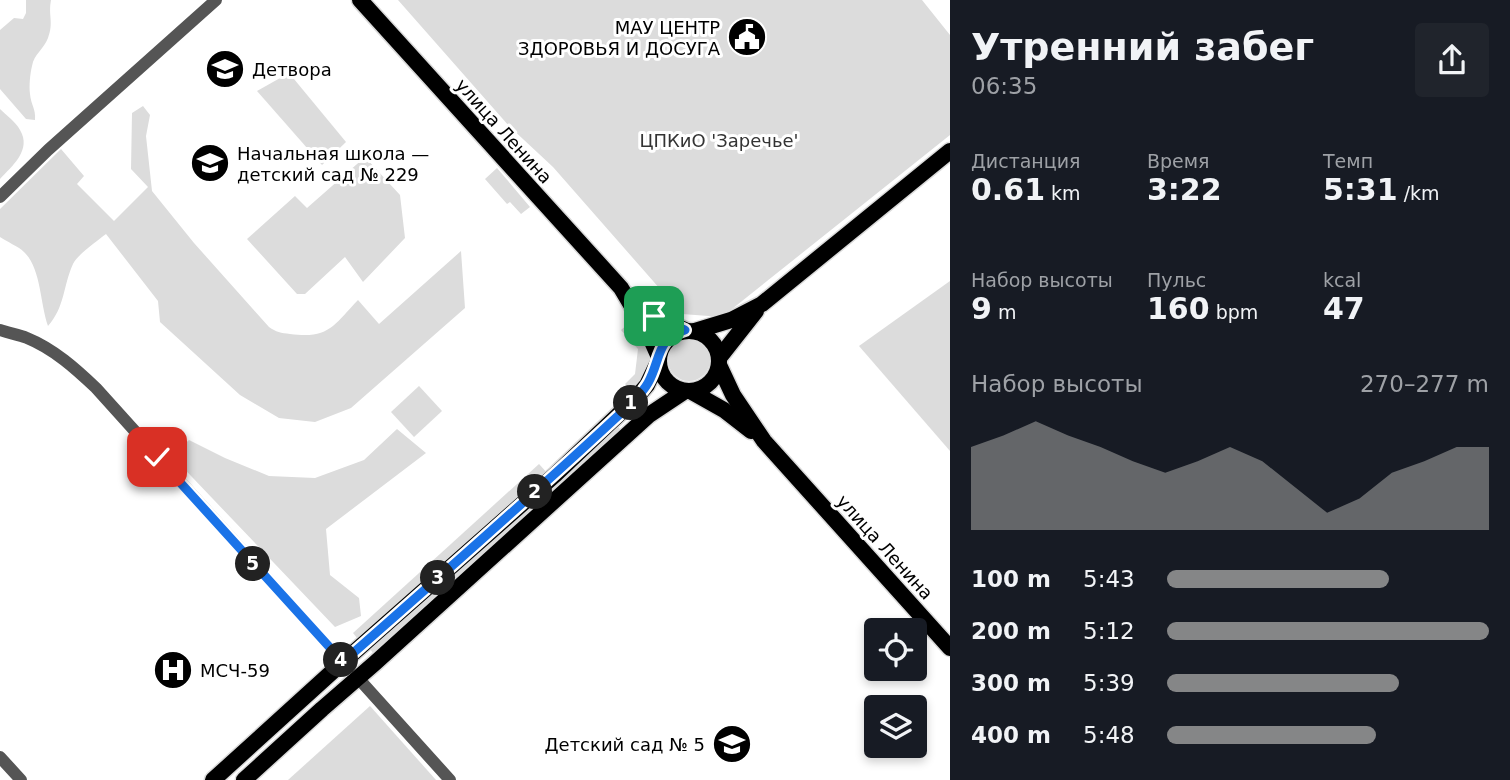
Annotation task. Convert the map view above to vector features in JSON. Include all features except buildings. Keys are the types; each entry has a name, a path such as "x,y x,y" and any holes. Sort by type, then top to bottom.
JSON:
{"main road":[{"name":"улица Ленина","path":"360,0 621,288 654,316 690,331"},
{"path":"214,780 556,474 635,399 647,385 662,346 668,338 676,333 731,320 762,304 950,151"},
{"name":"улица Ленина","path":"621,288 649,335 658,358"},
{"path":"658,358 660,372 666,382 675,388 688,391 702,389 710,383 719,362 762,304"},
{"path":"690,331 704,334 712,341 717,349 719,362"},
{"name":"улица Ленина","path":"719,362 733,395 764,441 950,648"},
{"name":"улица Ленина","path":"688,391 724,410 764,441"},
{"path":"244,780 649,415 688,391"},
{"path":"343,662 358,678"}],"street":[{"path":"0,197 48,150 216,0"},
{"path":"0,330 27,338 52,351 86,379 343,662"},
{"path":"358,678 450,780"},
{"path":"0,757 21,780"}],"green space":[{"path":"26,0 51,0 50,32 33,62 31,73 30,94 35,120 26,119 0,89 0,30 14,18 23,19"},
{"name":"ЦПКиО 'Заречье'","path":"398,0 922,0 950,35 950,135 722,317 682,314 553,167 509,126"},
{"path":"289,73 346,142 322,165 257,91"},
{"path":"143,106 150,115 146,136 152,191 194,243 272,329 281,333 303,335 322,332 336,324 358,300 379,324 461,251 465,308 351,408 315,422 279,418 240,395 160,322 158,301 106,234 75,260 58,311 48,326 37,276 30,259 22,250 0,237 0,209 61,149 84,176 77,184 114,221 148,187 131,169 132,113"},
{"path":"0,109 18,127 24,144 15,163 0,179"},
{"path":"365,157 400,195 405,238 363,282 345,257 305,294 297,294 247,239 295,196 307,208"},
{"path":"497,168 530,207 521,214 510,202 507,204 485,179"},
{"path":"950,281 950,451 859,346"},
{"path":"635,318 647,344 650,358 647,373 633,392 625,384 635,374 638,349 621,330"},
{"path":"689,339 704,345 710,360 704,375 689,381 674,375 668,360 674,345"},
{"path":"419,386 442,411 414,437 391,412"},
{"path":"616,425 622,431 374,654 369,648"},
{"path":"397,429 426,453 326,529 330,575 359,598 361,616 335,627 172,456 189,440 269,476 315,478 364,460"},
{"path":"539,464 549,475 361,643 353,633"},
{"path":"370,706 436,780 288,780"}],"place":[{"name":"МАУ ЦЕНТР ЗДОРОВЬЯ И ДОСУГА","path":"747,37"},
{"name":"Детвора","path":"225,69"},
{"name":"Начальная школа — детский сад № 229","path":"210,163"},
{"name":"МСЧ-59","path":"173,670"},
{"name":"Детский сад № 5","path":"732,744"}],"route":[{"path":"157,457 343,662 556,474 635,399 647,385 662,346 668,338 685,330 654,316"}]}
